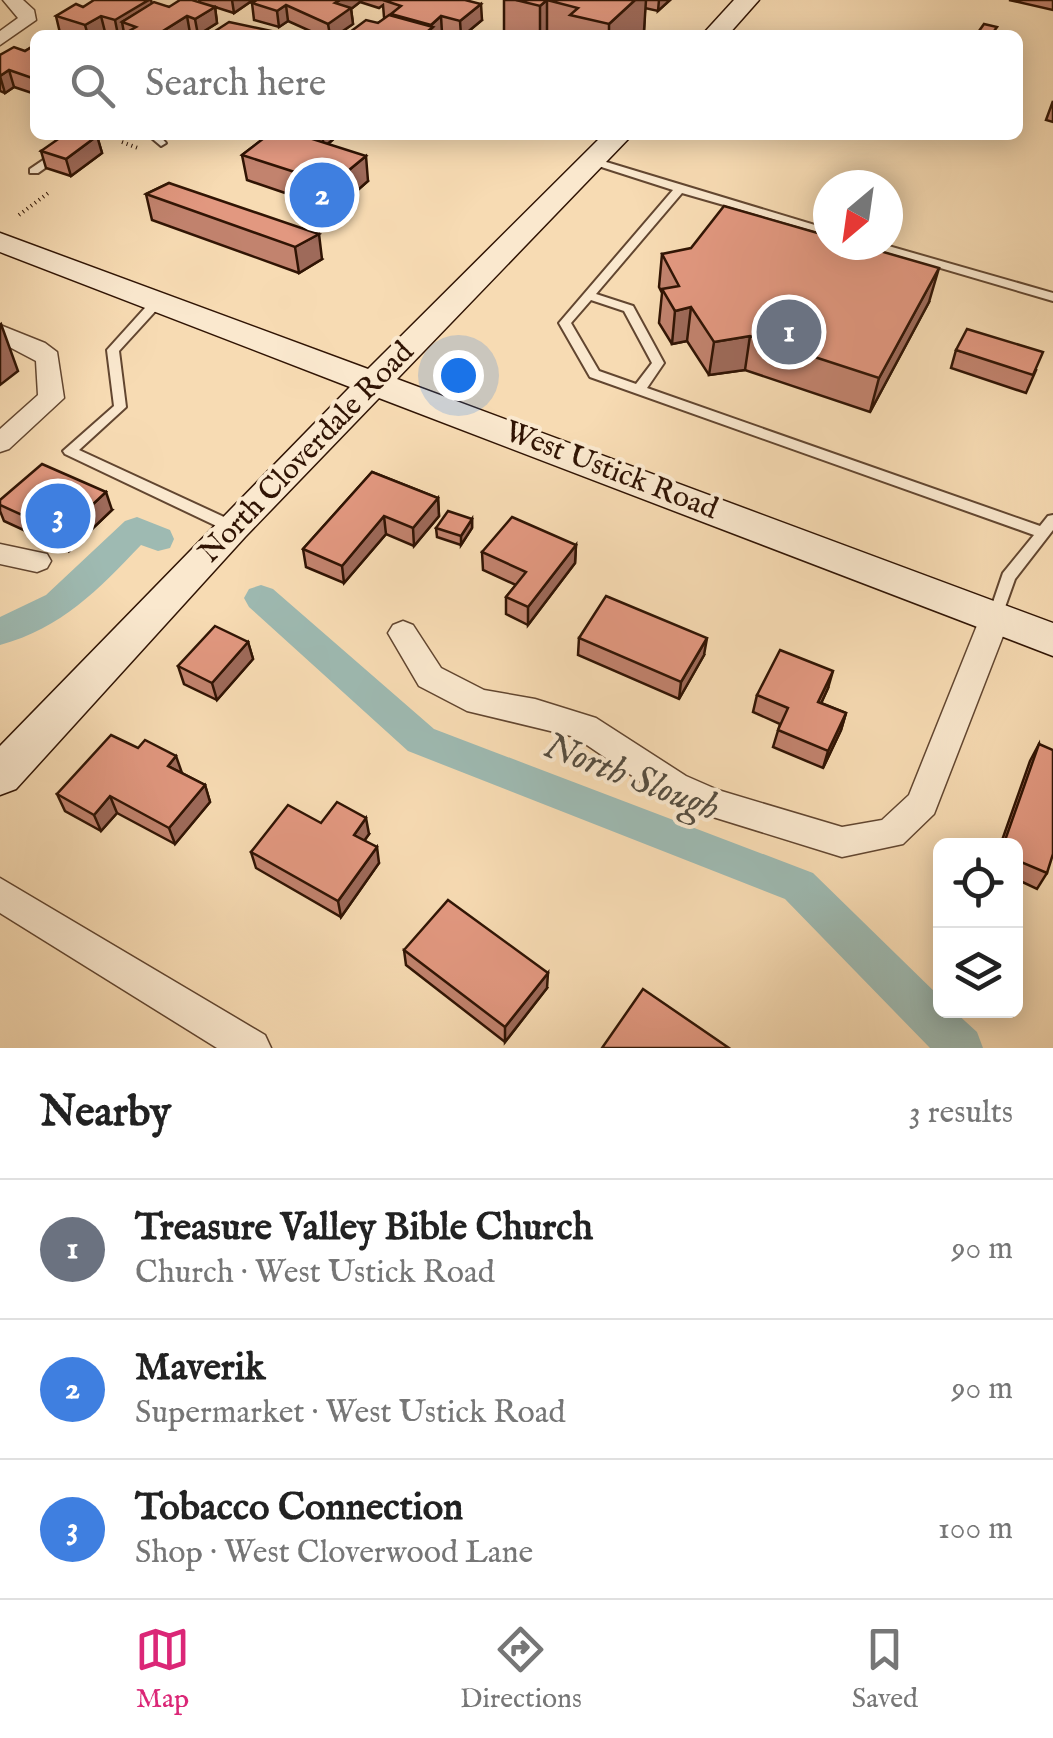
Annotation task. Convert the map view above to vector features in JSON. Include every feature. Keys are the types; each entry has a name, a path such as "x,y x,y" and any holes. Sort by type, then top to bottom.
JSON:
{"main road":[{"path":"719,30 747,0"},
{"name":"North Cloverdale Road","path":"0,776 232,528 613,140"},
{"name":"West Ustick Road","path":"0,242 1053,640"}],"street":[{"path":"0,40 27,20 19,5"},
{"path":"0,332 36,348 48,358 51,398 0,443"},
{"path":"0,554 37,561"},
{"path":"402,634 430,677 478,702 535,712 585,727 687,792 842,842 891,834 922,804 995,618"},
{"path":"0,894 252,1048"}],"lane":[{"path":"34,171 80,140"},
{"path":"593,161 813,228"},
{"path":"680,189 565,323 594,374 1047,526 1008,576 995,618"},
{"path":"903,254 1053,298"},
{"path":"589,295 628,309 658,362 638,390"},
{"path":"157,302 113,350 120,408 70,451 232,528"}],"path":[{"path":"19,214 51,191"}],"building":[{"path":"94,0 147,1 115,20 101,16 85,25 56,16 76,4 83,7"},
{"path":"180,0 192,0 215,7 195,19 187,16 165,30 131,30 136,27 122,22 154,2 169,7"},
{"path":"340,0 335,3 351,8 328,24 286,5 277,11 252,3"},
{"path":"383,0 465,0 481,4 460,21 441,16 431,25 391,14 401,6"},
{"path":"516,0 547,0 540,6"},
{"path":"547,0 635,0 609,24 570,15 578,8"},
{"path":"389,15 433,27 353,30 366,20 378,23"},
{"path":"229,22 267,30 217,30"},
{"path":"984,24 997,27 995,30 980,30"},
{"path":"14,47 25,51 30,48 30,77 9,70 0,76 0,55"},
{"path":"57,140 92,140 66,159 41,151"},
{"path":"262,140 316,140 366,156 332,184 242,155"},
{"path":"169,183 319,234 295,247 146,194"},
{"path":"724,206 813,232 813,260 903,258 939,268 879,378 750,336 714,342 691,307 675,311 662,289 679,286 662,254 691,248"},
{"path":"967,329 1043,352 1033,375 956,350"},
{"path":"42,464 106,492 62,533 0,505 0,500"},
{"path":"372,472 438,498 413,528 384,516 342,566 303,549"},
{"path":"448,511 472,519 461,536 436,528"},
{"path":"512,517 576,545 528,607 506,597 526,572 482,552"},
{"path":"606,596 707,638 681,682 579,638"},
{"path":"215,626 248,642 212,683 178,666"},
{"path":"780,650 833,671 818,702 846,713 828,751 778,730 788,708 757,695"},
{"path":"111,735 138,748 145,740 176,756 168,766 205,785 169,828 110,796 94,815 57,794"},
{"path":"1039,744 1053,750 1053,854 1047,873 1023,863 1023,838 1006,838"},
{"path":"337,802 366,818 354,835 377,847 338,901 251,852 288,805 321,823"},
{"path":"448,900 548,973 505,1027 404,950"},
{"path":"643,989 729,1048 602,1048"}],"waterway":[{"name":"North Slough","path":"0,631 20,626 58,605 137,529 158,539"},
{"name":"North Slough","path":"261,598 421,740 799,886 961,1048"}],"place":[{"name":"Maverik","path":"322,195"},
{"name":"Treasure Valley Bible Church","path":"789,332"},
{"name":"Tobacco Connection","path":"58,516"}]}
